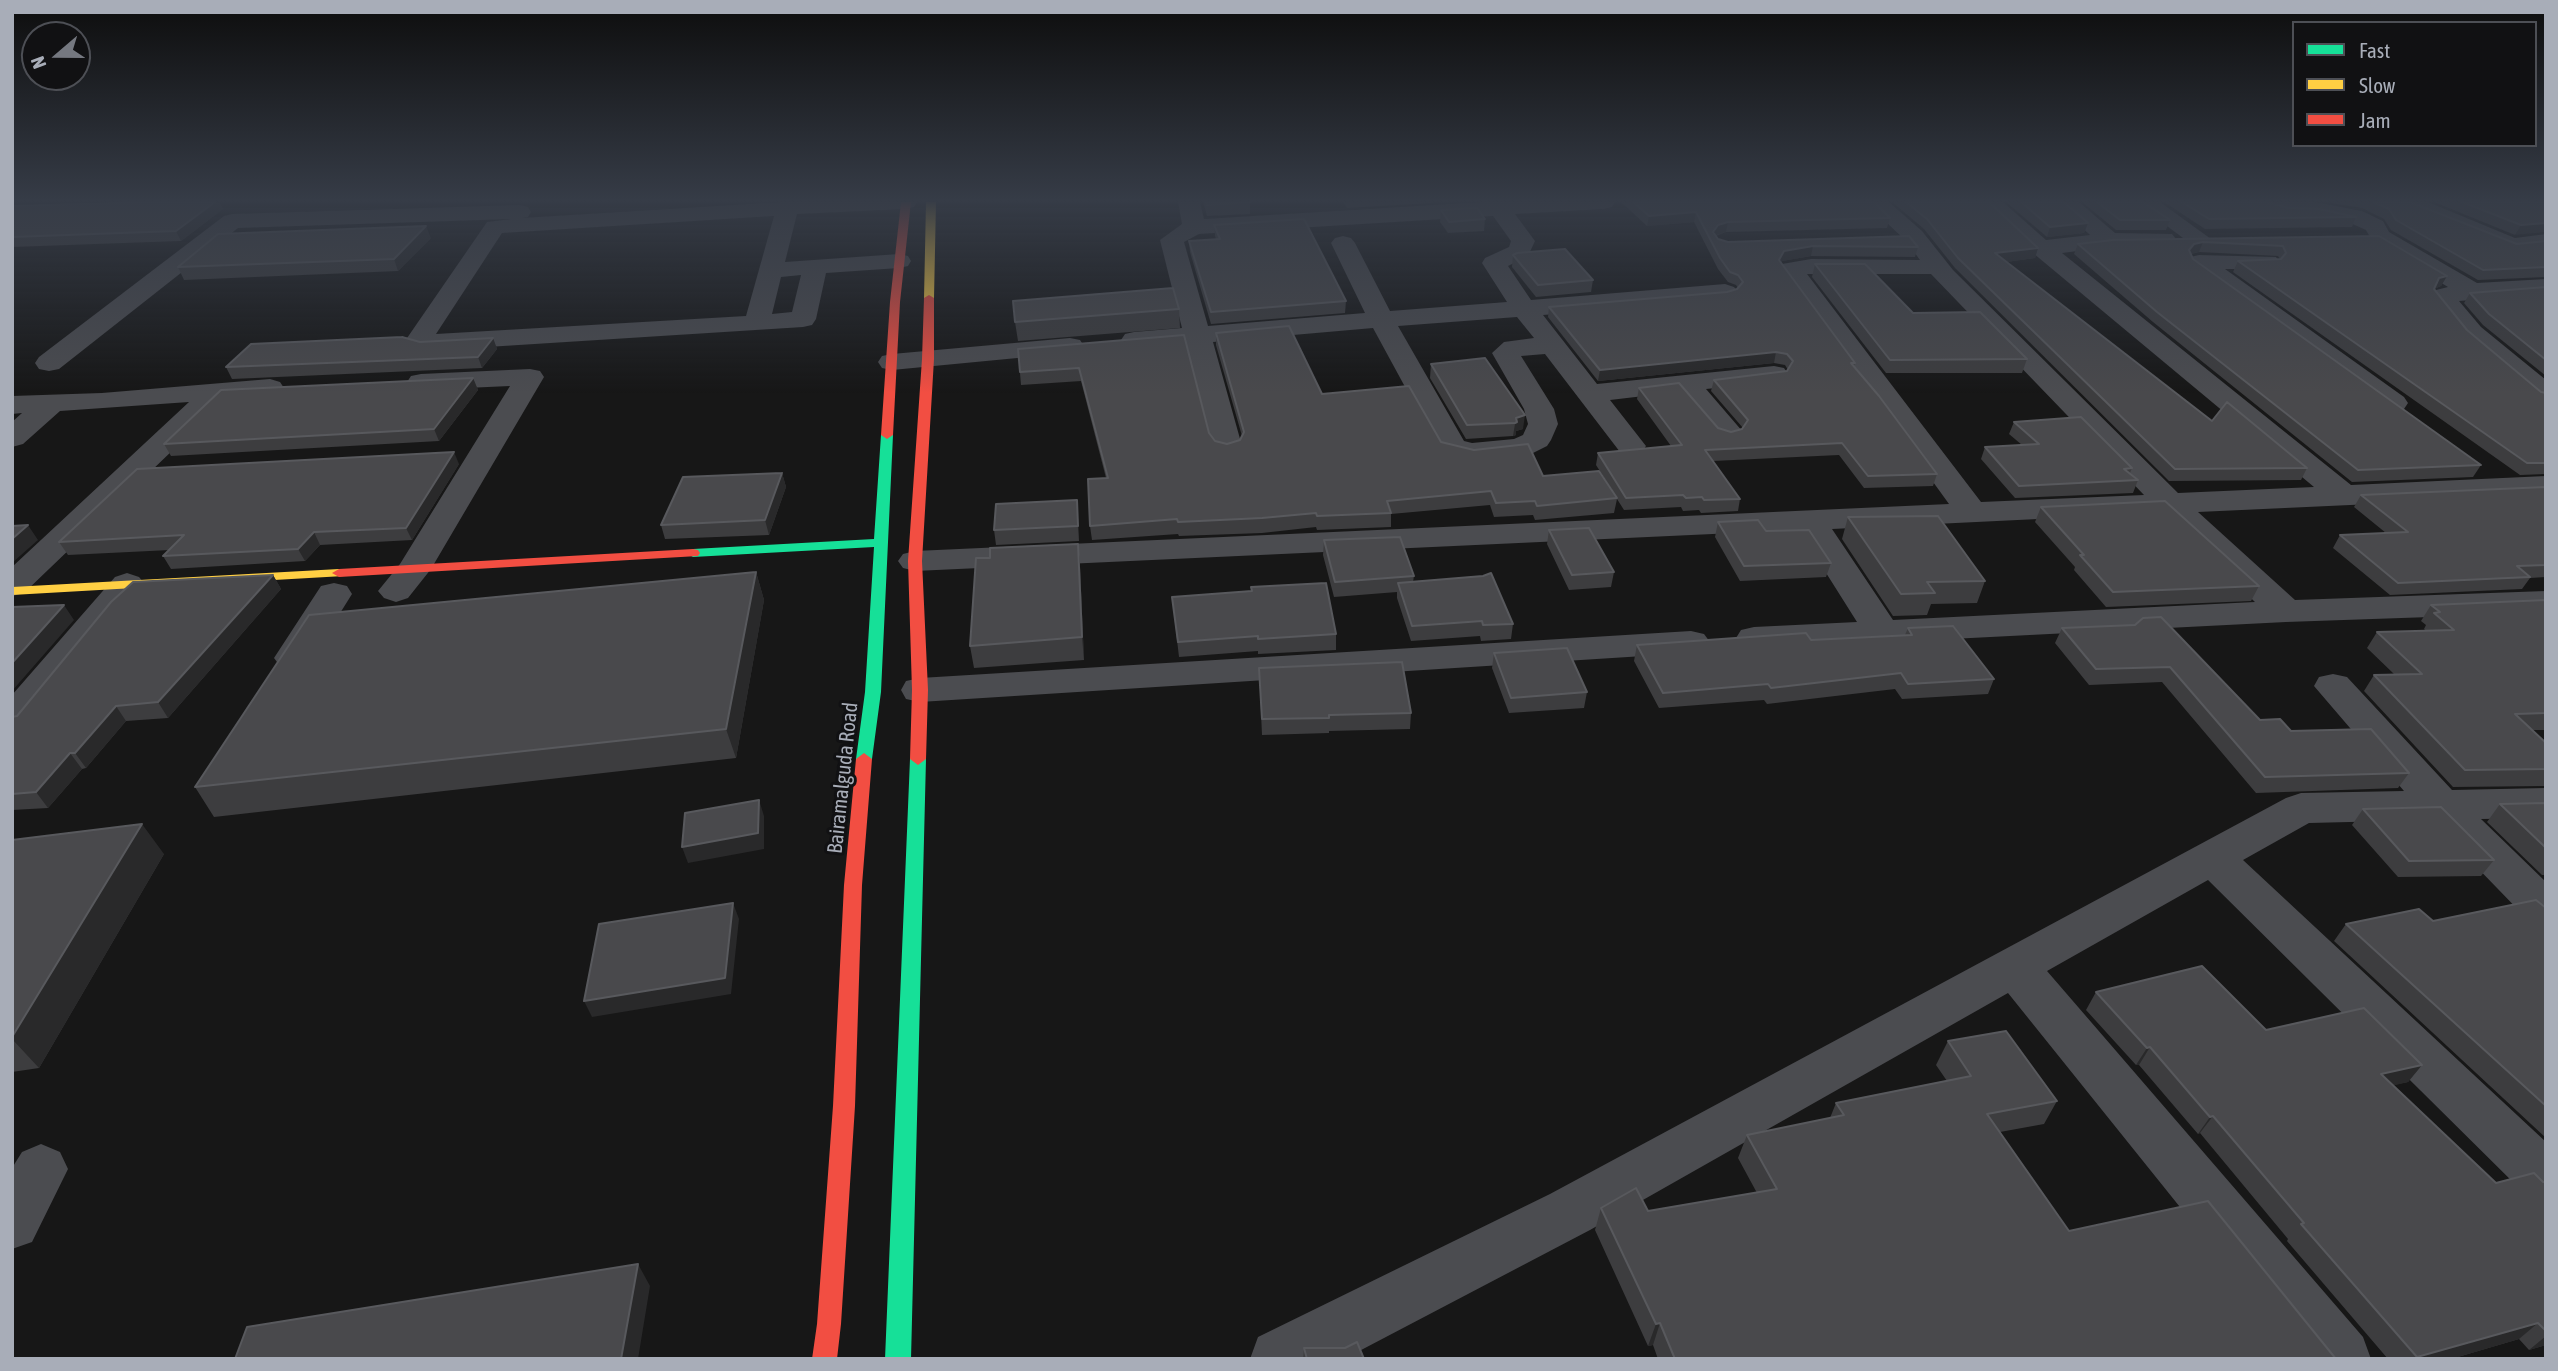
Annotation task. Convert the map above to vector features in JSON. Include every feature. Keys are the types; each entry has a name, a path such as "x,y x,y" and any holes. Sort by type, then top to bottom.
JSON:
{"main road":[{"name":"Bairamalguda Road","path":"824,1359 829,1324 873,692 871,570 880,543 899,266"},
{"path":"898,1359 909,856 920,690 915,561 928,359 930,266"},
{"path":"12,588 113,600 405,586 880,543"}],"street":[{"path":"49,363 174,266"},
{"path":"468,266 418,341 424,343 803,319 816,266"},
{"path":"757,323 772,266"},
{"path":"1179,266 1227,446"},
{"path":"1354,266 1381,320 1452,447 1461,450 1520,448 1536,440 1543,424 1539,409 1506,353 1514,348 1553,345"},
{"path":"1496,266 1524,308 1631,446"},
{"path":"1971,511 1791,269 1811,266 1938,267 2169,502 2286,611"},
{"path":"2063,266 2343,495"},
{"path":"2205,266 2413,416"},
{"path":"2430,266 2472,291"},
{"path":"2546,286 2472,291 2445,295 2444,299 2472,333 2546,395"},
{"path":"892,362 1197,334 1724,292"},
{"path":"1590,393 1774,374"},
{"path":"394,383 530,377 405,586"},
{"path":"1684,382 1728,432"},
{"path":"12,405 299,387"},
{"path":"12,588 218,391"},
{"path":"12,438 50,404"},
{"path":"446,453 486,451"},
{"path":"2480,464 2513,488"},
{"path":"134,470 174,468"},
{"path":"915,561 1808,517 2546,486"},
{"path":"1808,517 1881,630"},
{"path":"275,685 330,594"},
{"path":"12,721 113,600"},
{"path":"920,690 1881,630 2546,601"},
{"path":"2333,686 2441,805 2546,910"},
{"path":"1280,1359 1570,1212 2301,808 2546,803"},
{"path":"2211,856 2546,1178"},
{"path":"2013,965 2341,1359"},
{"path":"12,1223 41,1169"}],"building":[{"path":"1197,266 1328,266 1346,301 1211,312"},
{"path":"1522,266 1580,266 1593,280 1538,285"},
{"path":"1726,266 1783,266 1855,363 1851,363 1937,474 1868,476 1842,443 1705,450 1740,499 1704,500 1702,497 1686,498 1683,495 1626,498 1598,453 1682,445 1639,388 1679,383 1718,428 1731,432 1742,429 1748,420 1714,380 1787,371 1793,361 1787,354 1776,352 1600,370 1549,307 1727,292 1737,289 1743,282 1738,275 1730,272"},
{"path":"1817,266 1867,266 1913,313 1980,312 2027,359 1890,360"},
{"path":"1966,266 2012,266 2212,421 2227,402 2307,468 2175,469"},
{"path":"2104,266 2203,266 2481,465 2358,470 2157,312"},
{"path":"2245,266 2430,266 2447,276 2439,278 2434,289 2467,330 2541,392 2546,393 2546,463 2527,463"},
{"path":"2476,266 2546,266 2546,267 2483,270"},
{"path":"2546,287 2546,360 2489,314 2470,293"},
{"path":"1173,288 1179,309 1015,322 1013,301"},
{"path":"1289,326 1322,394 1409,386 1441,442 1474,450 1528,444 1543,476 1599,471 1617,498 1537,506 1535,501 1496,503 1491,491 1387,501 1391,513 1317,516 1316,513 1178,522 1177,519 1090,526 1088,479 1108,478 1079,368 1020,372 1018,349 1184,335 1209,433 1215,441 1227,444 1240,440 1244,432 1216,333"},
{"path":"402,337 420,342 493,338 478,357 226,367 251,344"},
{"path":"1485,358 1525,415 1516,418 1515,423 1467,425 1431,364"},
{"path":"473,378 434,429 164,444 221,390"},
{"path":"2081,417 2132,468 2124,469 2138,480 2019,486 1985,447 2039,444 2014,422"},
{"path":"454,452 406,528 314,532 298,549 163,556 184,535 59,542 137,469"},
{"path":"782,473 765,520 661,525 683,477"},
{"path":"2546,487 2546,565 2517,566 2530,577 2398,583 2340,535 2408,532 2361,495"},
{"path":"1077,500 1078,526 994,530 996,504"},
{"path":"2165,501 2259,586 2113,592 2041,507"},
{"path":"1938,516 1985,581 1927,582 1935,593 1901,594 1848,517"},
{"path":"1758,520 1766,531 1809,530 1831,563 1744,566 1718,522"},
{"path":"28,525 12,539 12,526"},
{"path":"1589,528 1614,572 1572,575 1549,530"},
{"path":"1400,537 1414,576 1335,582 1324,540"},
{"path":"1078,544 1082,637 970,646 976,558 990,558 990,548"},
{"path":"756,572 726,729 195,787 309,615"},
{"path":"1491,573 1513,624 1483,625 1482,621 1412,626 1398,583 1483,576"},
{"path":"273,575 158,702 116,706 36,792 12,794 12,717 17,716 111,602 133,582"},
{"path":"1326,583 1336,634 1178,642 1172,597 1252,591 1251,587"},
{"path":"2546,600 2546,713 2515,714 2546,743 2546,769 2465,770 2374,675 2422,674 2377,632 2454,630 2434,613 2440,612 2431,605"},
{"path":"64,605 12,663 12,607"},
{"path":"2161,617 2260,720 2280,719 2291,731 2371,729 2409,773 2265,777 2170,667 2096,669 2062,628 2135,625 2143,618"},
{"path":"1953,626 1994,679 1908,684 1901,673 1771,688 1768,684 1663,693 1637,645 1806,633 1811,640 1912,635 1908,628"},
{"path":"1567,648 1587,692 1511,698 1494,653"},
{"path":"1402,662 1411,713 1262,719 1259,668"},
{"path":"759,800 758,833 682,847 685,813"},
{"path":"2546,803 2546,848 2500,804"},
{"path":"2441,807 2494,860 2409,861 2363,809"},
{"path":"142,824 12,1037 12,840"},
{"path":"2536,900 2546,908 2546,1106 2346,924 2419,909 2433,921"},
{"path":"733,903 725,978 584,1001 599,924"},
{"path":"2202,966 2266,1030 2364,1008 2422,1065 2381,1074 2496,1183 2534,1173 2546,1182 2546,1331 2538,1323 2417,1357 2301,1224 2304,1223 2213,1116 2210,1117 2150,1047 2147,1048 2096,992"},
{"path":"2006,1031 2057,1101 1987,1114 2069,1231 2208,1201 2336,1359 1675,1359 1660,1323 1656,1324 1601,1208 1636,1188 1648,1211 1777,1189 1747,1135 1844,1115 1836,1103 1971,1076 1948,1041"},
{"path":"638,1264 621,1359 235,1359 247,1327"},
{"path":"1357,1342 1364,1359 1307,1359 1304,1348 1345,1348"}],"traffic: fast":[{"path":"864,759 873,692 887,435"},
{"path":"693,553 880,543"},
{"path":"898,1359 918,759"}],"traffic: slow":[{"path":"929,298 930,266"},
{"path":"12,591 339,573"}],"traffic: jam":[{"path":"887,435 899,266"},
{"path":"918,759 920,690 915,561 928,359 929,298"},
{"path":"339,573 693,553"},
{"path":"824,1359 829,1324 844,1106 853,885 864,759"}]}
